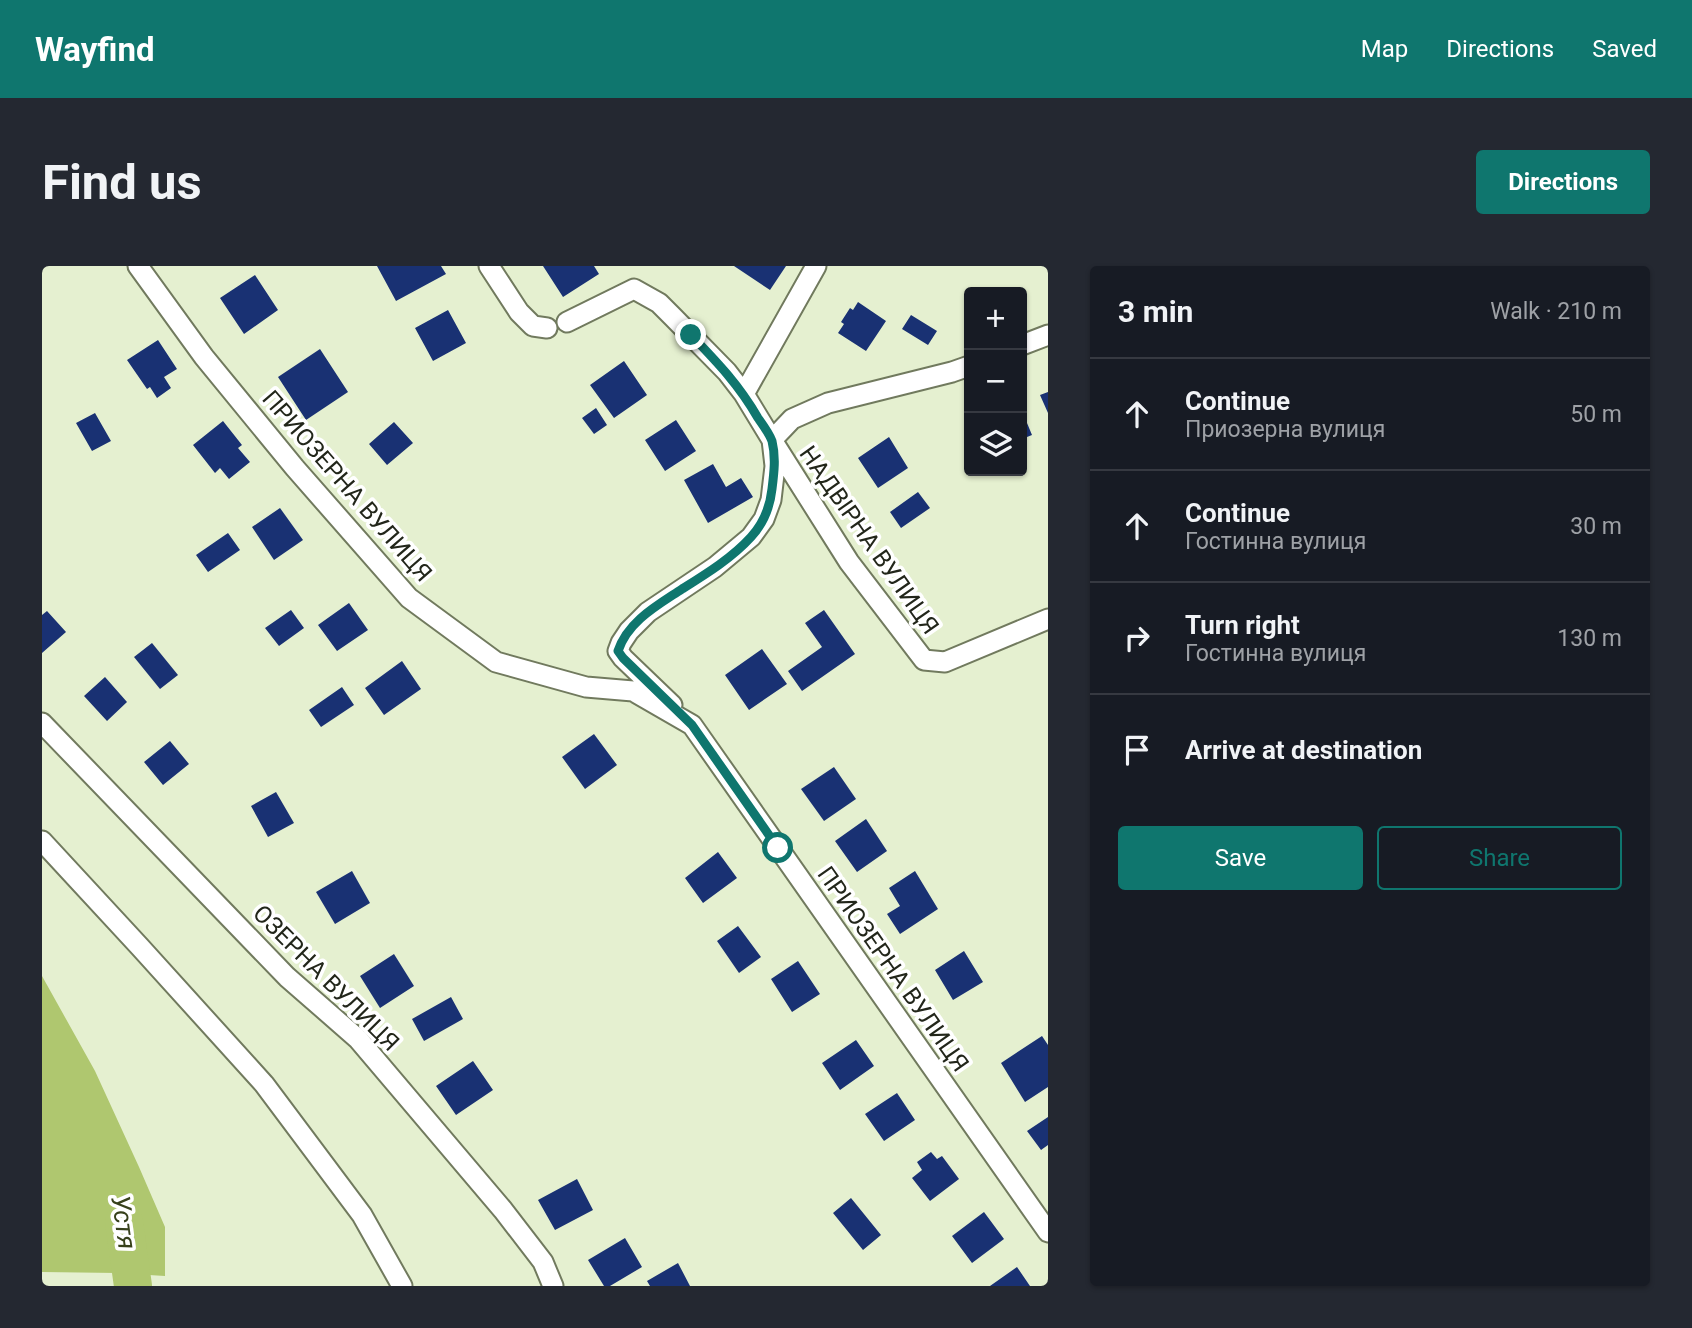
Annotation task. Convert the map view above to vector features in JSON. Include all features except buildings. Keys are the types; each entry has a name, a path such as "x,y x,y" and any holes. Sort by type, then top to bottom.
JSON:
{"street":[{"name":"ПРИОЗЕРНА ВУЛИЦЯ","path":"138,266 204,357 295,468 409,598 496,662 586,687 632,691 692,725 1048,1231"},
{"path":"489,266 519,312 534,326 547,328"},
{"path":"744,394 816,266"},
{"name":"НАДВІРНА ВУЛИЦЯ","path":"568,322 635,289 659,303 727,372 744,394 849,562 924,660 945,663 1048,619"},
{"path":"1027,343 1048,335"},
{"path":"692,725 618,651 629,631 648,612 715,567 751,537 764,519 771,500 775,466 772,440 792,419 828,403 964,368"},
{"name":"ОЗЕРНА ВУЛИЦЯ","path":"42,723 287,977 358,1040 503,1210 543,1262 553,1286"},
{"path":"42,841 264,1084 362,1215 402,1286"}],"water":[{"path":"42,976 95,1071 165,1227 165,1276 42,1272"}],"waterway":[{"name":"Устя","path":"124,1222 133,1286"}],"route":[{"path":"691,335 744,394 772,440 775,466 771,500 764,519 751,537 715,567 648,612 629,631 618,651 692,725 778,848"}]}
